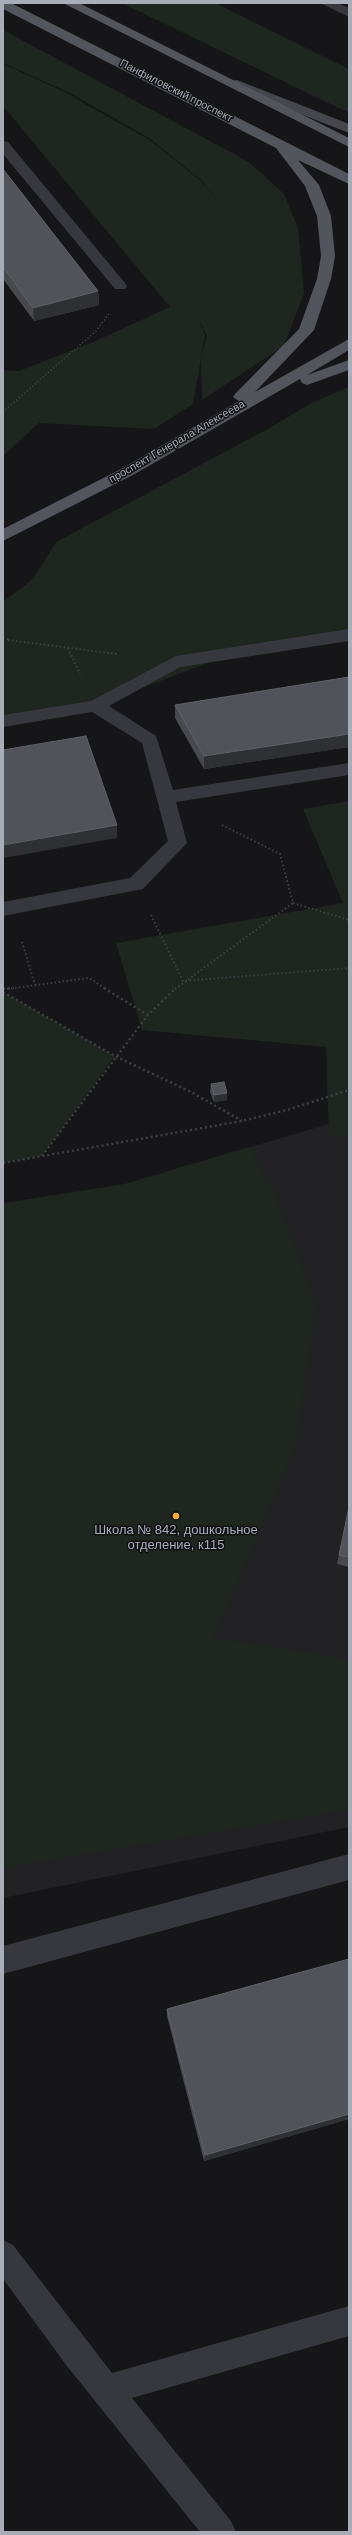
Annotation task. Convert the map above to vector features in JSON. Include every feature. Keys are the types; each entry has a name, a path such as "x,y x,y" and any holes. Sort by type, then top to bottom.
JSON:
{"main road":[{"path":"69,3 349,143"},
{"name":"Панфиловский проспект","path":"3,4 275,141 349,180"},
{"path":"201,69 349,129"},
{"path":"223,415 306,330 324,279 328,256 324,216 312,185 275,141"},
{"name":"проспект Генерала Алексеева","path":"3,536 127,472 223,415 349,344"},
{"path":"223,415 320,374 349,366"}],"lane":[{"path":"326,3 349,13"},
{"path":"3,145 120,286"},
{"path":"3,722 95,706 176,662 349,635"},
{"path":"7,908 136,884 178,842 150,740 95,706"},
{"path":"166,797 349,769"},
{"path":"3,1960 349,1867"},
{"path":"3,2254 107,2390 220,2532"},
{"path":"107,2390 349,2321"}],"path":[{"path":"3,412 95,332 120,299 120,286"},
{"path":"3,638 176,662"},
{"path":"68,648 95,706"},
{"path":"166,797 280,854 294,903"},
{"path":"136,884 183,981"},
{"path":"294,903 349,920"},
{"path":"42,1156 115,1056 148,1015 183,981 294,903"},
{"path":"7,908 35,985"},
{"path":"183,981 349,968"},
{"path":"3,989 89,978 148,1015"},
{"path":"3,992 115,1056 193,1093 242,1121"},
{"path":"3,1163 242,1121 287,1110 349,1090"}],"shaded area":[{"path":"122,3 215,3 349,69 349,113"},
{"path":"3,30 249,162 284,194 298,228 304,293 284,346 202,400 201,358 193,404 154,429 39,423 3,456 3,370 19,371 91,343 170,307 3,106 3,64 69,94 148,139 200,180 219,202 201,180 149,138 70,93 3,63","holes":["198,318 207,336 201,358 205,335"]},
{"path":"349,387 349,631 231,654 95,706 3,722 3,602 33,579 56,542 275,425 311,403"},
{"path":"349,801 349,1133 329,1139 326,1047 142,1030 116,943 343,903 303,809"},
{"path":"3,992 115,1056 42,1156 3,1163"},
{"name":"Школа № 842, дошкольное отделение, к115","path":"349,1118 349,1827 3,1898 3,1204 125,1184"},
{"name":"Школа № 842, дошкольное отделение, к115","path":"249,1147 275,1196 316,1304 295,1446 213,1638 349,1659 349,1809 3,1868 3,1203 125,1184"}],"building":[{"path":"3,169 98,291 33,308 3,267"},
{"path":"349,677 349,734 204,756 175,705"},
{"path":"86,736 117,825 3,845 3,750"},
{"path":"224,1082 227,1093 214,1095 211,1084"},
{"path":"349,1507 349,1557 339,1555"},
{"path":"349,1959 349,2114 205,2155 167,2009"}],"place":[{"name":"Школа № 842, дошкольное отделение, к115","path":"176,1516"}]}
